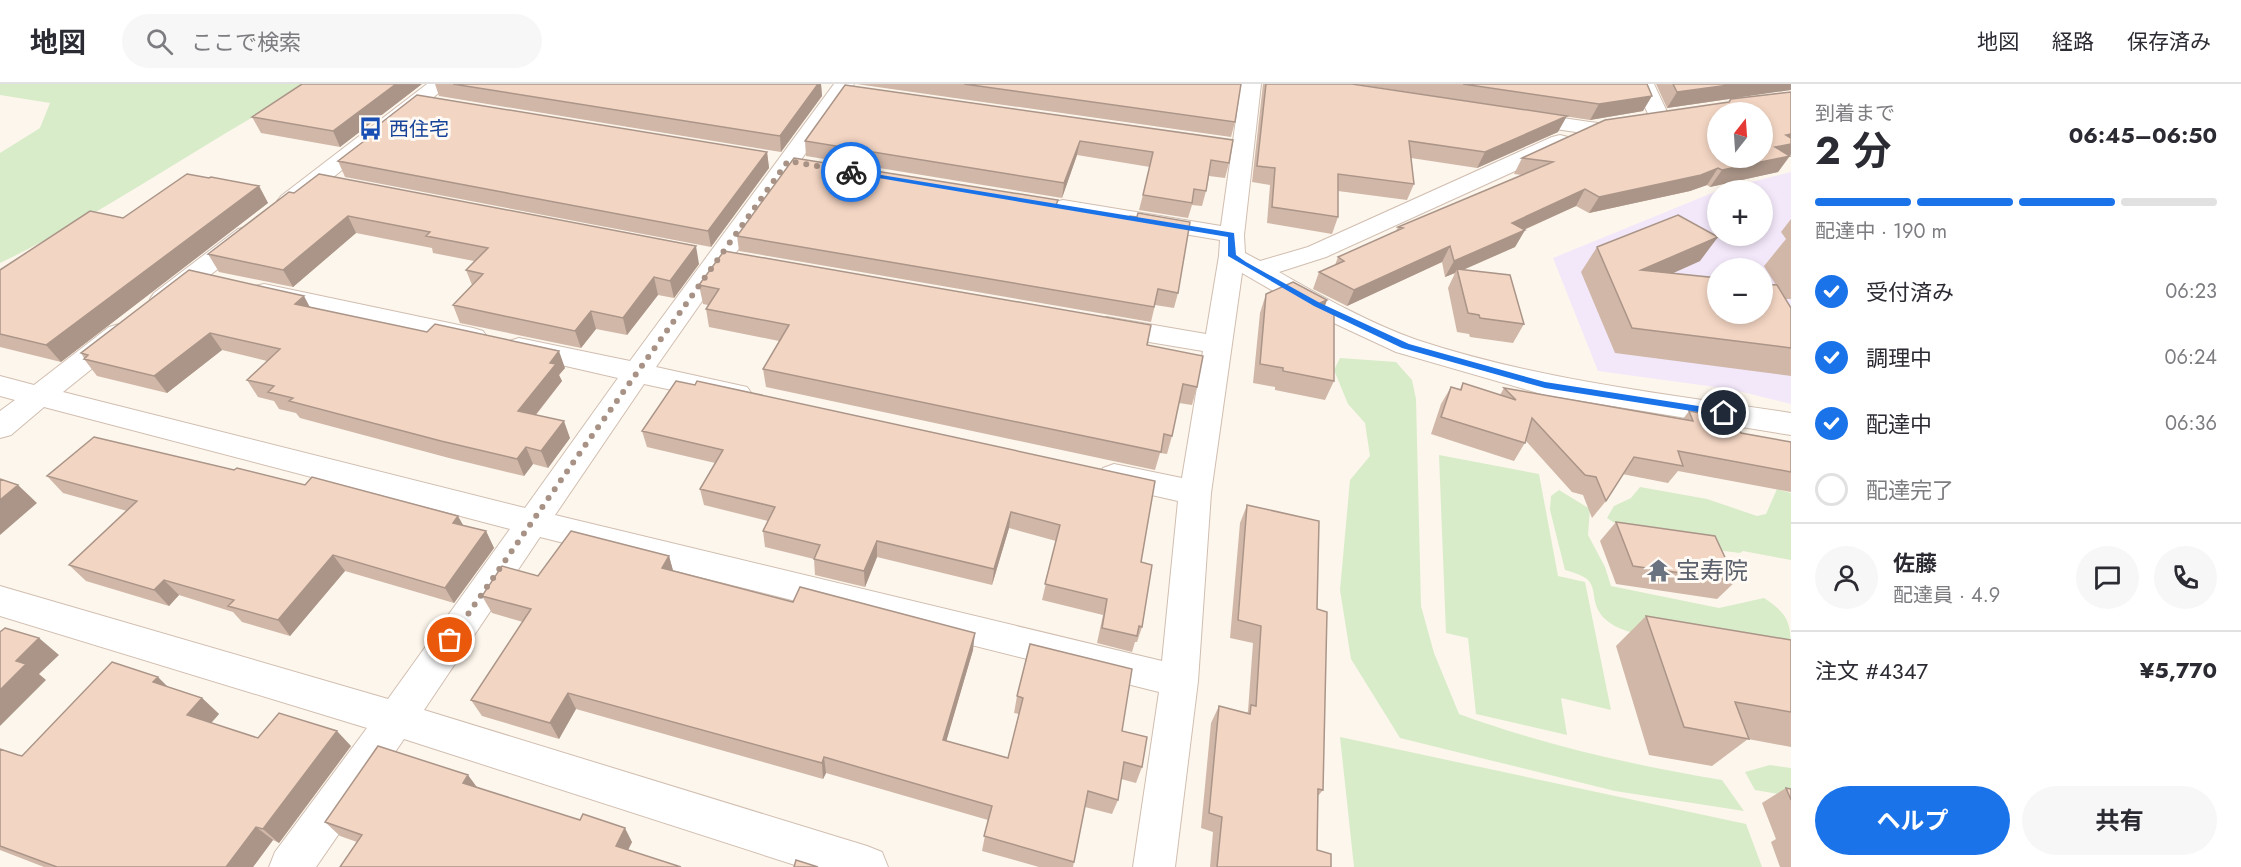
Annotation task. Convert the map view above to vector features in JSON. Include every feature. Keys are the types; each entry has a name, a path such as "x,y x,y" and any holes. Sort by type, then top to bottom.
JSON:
{"street":[{"path":"0,427 440,84"},
{"path":"1154,867 1179,681 1195,493 1218,345 1240,254 1241,148 1251,84"},
{"path":"1635,120 1669,115 1644,84"},
{"path":"290,867 396,719 637,372 841,88"},
{"path":"417,102 452,107"},
{"path":"1520,118 1590,128"},
{"path":"1045,204 1240,254 1317,252 1590,128 1613,124"},
{"path":"1218,145 1241,148"},
{"path":"765,158 812,165"},
{"path":"315,180 350,187"},
{"path":"1240,254 1327,309 1406,346 1545,385 1791,424"},
{"path":"193,276 765,400"},
{"path":"1079,321 1218,345"},
{"path":"0,386 531,522 1179,681"},
{"path":"1090,471 1195,493"},
{"path":"0,601 396,719 867,867"}],"shaded area":[{"path":"1791,172 1791,404 1730,389 1598,371 1553,258 1707,195 1707,246 1773,246 1773,180 1759,180"}],"green space":[{"path":"0,84 302,84 297,92 113,202 0,263 0,153 40,128 50,103 0,95"},
{"path":"1340,358 1396,362 1412,380 1416,399 1421,606 1434,653 1459,714 1589,753 1722,780 1744,811 1615,791 1400,738 1351,659 1340,590 1350,480 1370,456 1365,423 1348,404 1334,370"},
{"path":"1439,455 1539,474 1558,576 1585,582 1611,710 1561,698 1567,735 1476,714 1468,638 1446,633"},
{"path":"1640,487 1707,499 1757,516 1766,514 1777,489 1791,493 1791,560 1743,551 1740,553 1707,549 1653,538 1620,526 1607,518 1614,506 1631,498"},
{"path":"1559,490 1590,509 1588,535 1605,567 1611,586 1719,608 1764,598 1780,610 1788,622 1791,659 1641,635 1608,622 1599,612 1590,582 1582,576 1565,570 1550,510 1551,496"},
{"path":"1340,737 1746,824 1762,867 1354,867"},
{"path":"1770,765 1791,768 1791,796 1755,790 1745,772"}],"building":[{"path":"302,84 396,84 333,131 252,117"},
{"path":"453,84 818,84 780,136"},
{"path":"964,84 1241,84 1235,122"},
{"path":"1266,84 1352,84 1567,116 1485,152 1409,141 1414,184 1338,174 1338,217 1272,207 1275,168 1257,166"},
{"path":"1463,84 1647,84 1652,96 1599,104"},
{"path":"1673,84 1736,84 1677,92"},
{"path":"845,85 1233,140 1229,163 1211,160 1206,191 1194,189 1192,203 1143,195 1153,152 1080,141 1064,183 805,141"},
{"path":"1791,92 1791,134 1786,135 1791,138 1791,144 1775,147 1790,156 1773,160 1773,102 1729,102 1731,99"},
{"path":"417,95 767,152 708,231 338,161 368,138 363,137"},
{"path":"1707,105 1707,168 1718,168 1701,175 1599,197 1585,189 1512,223 1525,230 1454,261 1450,246 1354,290 1319,272 1344,261 1338,257 1403,228 1398,227 1553,162 1522,158 1605,120"},
{"path":"794,158 1058,200 1056,205 1130,218 1130,216 1137,217 1138,213 1190,222 1178,293 1158,289 1154,307 737,236"},
{"path":"187,174 259,186 46,345 0,334 0,270 90,211 123,218"},
{"path":"319,174 696,246 670,281 654,277 623,318 591,311 575,331 453,305 483,274 466,270 488,248 426,236 430,232 348,216 283,270 208,254 289,192 294,193"},
{"path":"1678,215 1707,231 1707,242 1641,270 1707,277 1707,324 1773,324 1773,285 1777,285 1791,308 1791,348 1632,328 1597,247"},
{"path":"724,251 1151,325 1147,345 1203,356 1197,387 1183,384 1172,436 1164,434 1161,452 763,369 789,325 706,309 719,289 699,285"},
{"path":"1457,269 1510,275 1524,324 1480,318 1479,315 1468,313"},
{"path":"189,270 304,296 295,304 427,332 435,324 559,351 550,363 556,364 518,411 564,421 541,451 526,447 517,459 289,401 293,398 268,392 274,386 247,380 280,349 210,333 154,376 84,359 88,355 81,353"},
{"path":"1293,282 1327,300 1318,304 1334,315 1334,381 1260,364 1266,294"},
{"path":"676,381 695,385 697,381 1155,481 1141,562 1152,565 1142,627 1139,626 1137,636 1102,628 1107,599 1045,584 1060,525 1011,512 994,569 877,541 864,571 814,559 820,545 763,531 775,507 700,489 723,450 642,431"},
{"path":"1463,383 1516,400 1504,388 1693,421 1689,411 1735,419 1741,433 1791,442 1791,472 1678,451 1683,466 1634,457 1606,501 1596,477 1585,475 1532,418 1525,443 1441,417 1451,387 1461,390"},
{"path":"94,437 305,485 312,477 458,516 453,523 486,531 445,588 333,555 278,620 228,606 234,600 164,580 154,590 69,565 137,501 47,476"},
{"path":"0,479 18,485 0,500"},
{"path":"1247,505 1319,521 1317,609 1327,612 1323,790 1318,789 1317,850 1331,854 1331,867 1217,867 1222,817 1209,813 1219,706 1250,714 1251,705 1256,706 1261,626 1238,620"},
{"path":"1616,522 1715,536 1736,581 1633,566"},
{"path":"571,531 669,556 662,568 793,602 800,587 975,633 943,740 1008,758 1023,698 1017,696 1030,644 1132,669 1122,731 1147,737 1142,767 1124,762 1118,800 1088,791 1074,862 984,836 992,806 824,757 822,763 568,693 550,723 471,700 531,609 482,596 502,566 538,576"},
{"path":"1646,616 1791,640 1791,712 1735,702 1749,739 1684,727"},
{"path":"5,628 39,638 16,661 26,664 0,690 0,632"},
{"path":"112,662 158,677 153,682 202,698 187,715 258,738 279,713 337,731 263,829 256,827 226,867 57,867 0,846 0,749 22,756"},
{"path":"378,746 468,775 463,783 580,820 583,814 625,828 616,846 681,867 340,867 362,835 325,822"},
{"path":"1786,788 1791,789 1791,800"},
{"path":"796,860 818,867 794,867"}],"way so far":[{"path":"450,640 531,522 788,161 851,172"}],"place":[{"name":"西住宅","path":"371,129"},
{"name":"宝寿院","path":"1658,570"}],"route":[{"path":"851,172 1232,235 1232,256 1244,264 1317,305 1406,346 1545,385 1724,413"}]}
